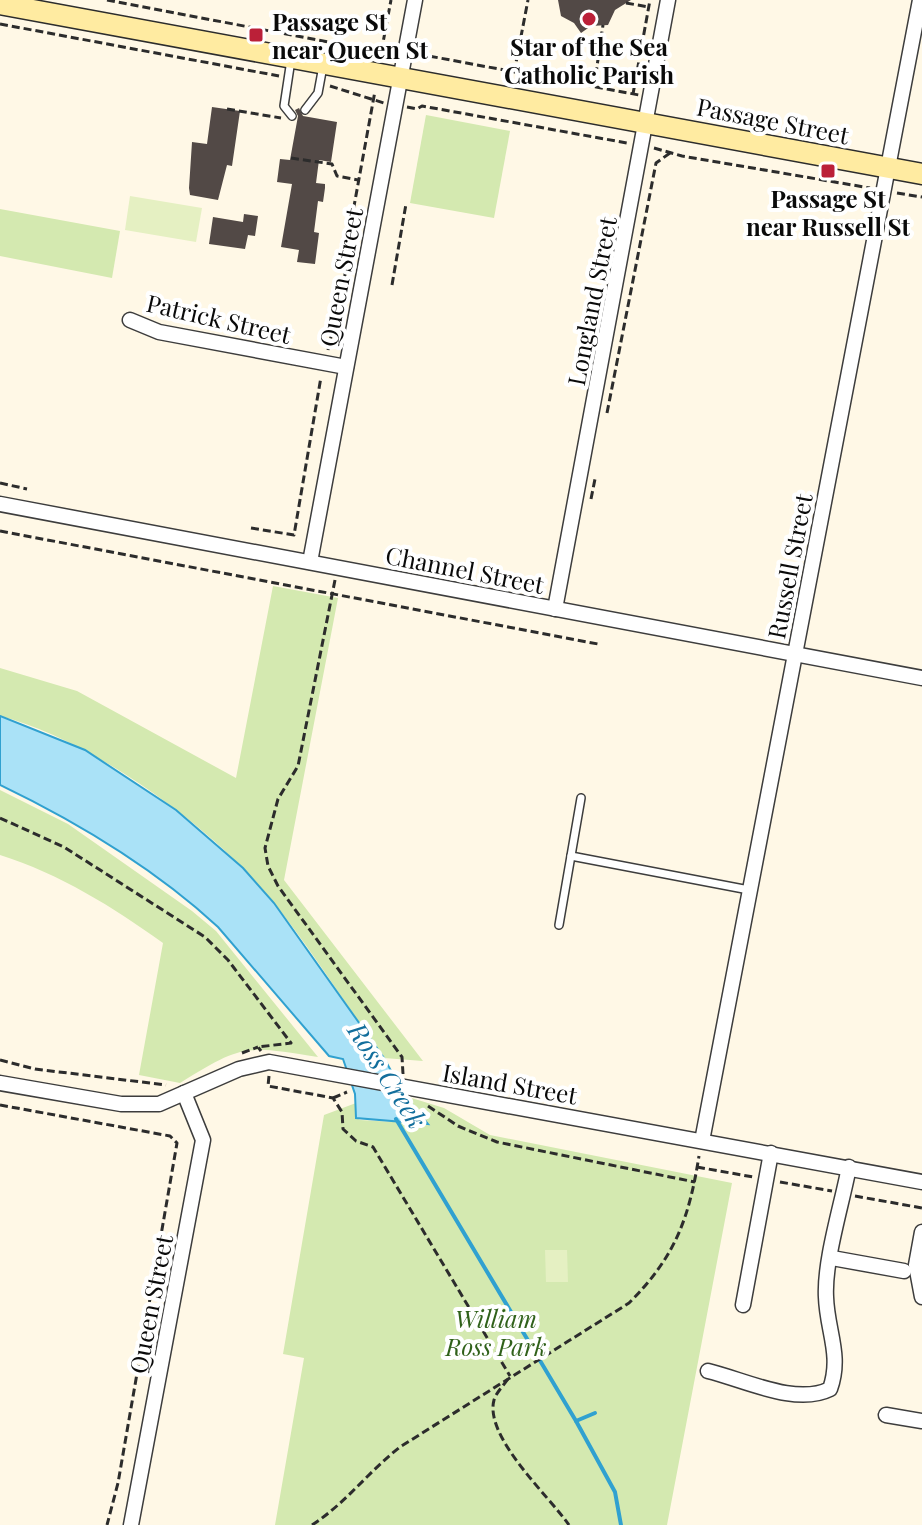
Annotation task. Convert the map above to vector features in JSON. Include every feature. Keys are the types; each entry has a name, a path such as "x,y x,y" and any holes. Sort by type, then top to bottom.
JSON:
{"street":[{"name":"Queen Street","path":"310,562 415,0"},
{"name":"Longland Street","path":"555,609 668,0"},
{"name":"Russell Street","path":"702,1141 920,0"},
{"name":"Passage Street","path":"0,4 290,68 323,63 922,174"},
{"name":"Patrick Street","path":"130,320 159,332 346,367"},
{"name":"Channel Street","path":"0,504 922,678"},
{"name":"Island Street","path":"0,1083 121,1104 159,1104 239,1069 269,1062 922,1182"},
{"name":"Queen Street","path":"131,1525 203,1140 184,1093"},
{"path":"743,1305 771,1153"},
{"path":"708,1371 788,1395 803,1397 830,1389 837,1370 837,1349 826,1298 849,1167"},
{"path":"922,1232 916,1265 922,1297"},
{"path":"832,1258 904,1271"},
{"path":"886,1415 922,1421"}],"lane":[{"path":"305,110 315,99 323,63"},
{"path":"290,68 284,106 291,116"},
{"path":"559,925 581,798"},
{"path":"571,856 749,890"}],"path":[{"path":"107,0 361,49 406,52 650,98"},
{"path":"251,528 294,535 324,363 334,334 345,275 344,261 391,0"},
{"path":"514,73 528,0"},
{"path":"633,94 650,0"},
{"path":"626,3 649,7"},
{"path":"0,24 290,68"},
{"path":"594,87 603,25"},
{"path":"320,84 373,101 417,109 422,106 922,197"},
{"path":"227,109 288,120 291,116"},
{"path":"604,420 656,163 670,153"},
{"path":"291,158 332,164 337,176 358,180"},
{"path":"302,167 303,160"},
{"path":"315,169 317,162"},
{"path":"392,285 406,204"},
{"path":"589,505 597,465"},
{"path":"0,483 27,489"},
{"path":"0,531 598,644"},
{"path":"338,568 298,766 278,799 265,848 268,866 278,886 402,1057 404,1086"},
{"path":"0,818 64,847 205,937 228,960 291,1043 258,1047 229,1057"},
{"path":"258,1047 269,1062 268,1086 333,1098 354,1090"},
{"path":"0,1060 35,1069 168,1085"},
{"path":"333,1098 342,1112 343,1129 356,1141 373,1147 510,1376"},
{"path":"423,1102 449,1121 497,1142 695,1182"},
{"path":"0,1105 170,1136 177,1143 118,1483 107,1525"},
{"path":"312,1525 339,1508 370,1470 400,1447 629,1303 655,1277 678,1240 690,1208 702,1141"},
{"path":"697,1167 922,1208"},
{"path":"510,1376 494,1399 493,1417 501,1439 569,1525"}],"green space":[{"path":"426,115 510,131 494,218 410,203"},
{"path":"130,196 202,208 196,242 125,230"},
{"path":"0,209 120,231 112,278 0,256"},
{"path":"273,586 338,598 284,880 423,1061 384,1058 274,903 220,846 186,817 149,790 73,745 0,716 0,668 77,691 236,778"},
{"path":"0,790 68,824 216,931 318,1057 275,1051 246,1051 218,1061 180,1083 139,1075 163,943 85,893 44,872 0,855"},
{"name":"William Ross Park","path":"405,1096 444,1108 490,1135 732,1183 667,1525 275,1525 304,1358 283,1354 324,1115 356,1103 356,1118 360,1120 428,1124"},
{"path":"545,1250 567,1250 568,1282 546,1282"}],"water":[{"path":"0,716 85,750 176,810 243,868 274,903 384,1058 405,1096 428,1124 356,1118 355,1094 343,1059 329,1056 218,927 142,866 58,815 0,785"}],"building":[{"name":"Star of the Sea Catholic Parish","path":"558,0 631,0 615,10 608,25 591,26 581,33 574,23 561,16"},
{"path":"212,107 240,111 232,166 227,165 218,200 190,195 189,188 192,142 207,144"},
{"path":"299,108 303,116 337,122 331,162 319,160 316,183 325,184 325,188 323,202 318,201 314,232 319,233 315,264 297,262 299,250 281,247 292,184 277,182 280,159 290,160 298,116 295,110"},
{"path":"244,214 258,216 255,236 248,235 245,249 209,244 213,217 243,222"}],"waterway":[{"name":"Ross Creek","path":"396,1119 576,1421 615,1492 621,1525"},
{"path":"576,1421 595,1413"}],"place":[{"name":"Star of the Sea Catholic Parish","path":"589,19"},
{"name":"Passage St near Queen St","path":"256,35"},
{"name":"Passage St near Russell St","path":"828,171"}]}
